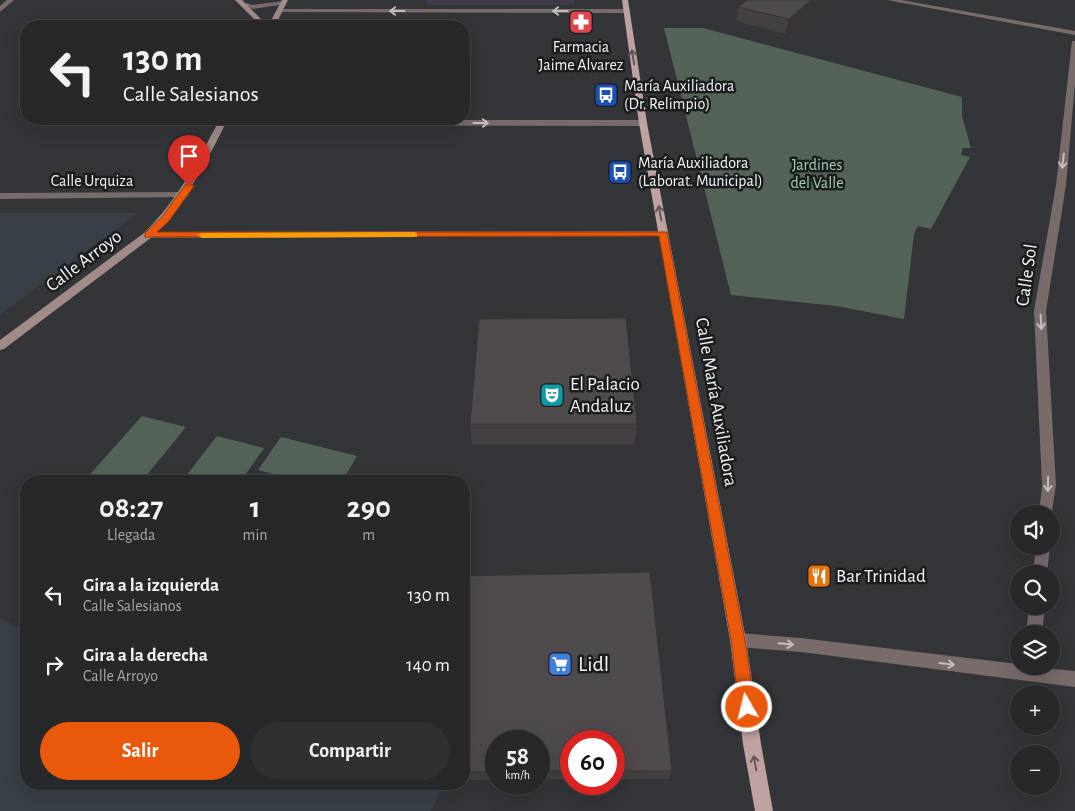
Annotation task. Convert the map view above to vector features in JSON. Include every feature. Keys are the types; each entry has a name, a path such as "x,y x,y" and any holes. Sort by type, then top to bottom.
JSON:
{"main road":[{"name":"Calle María Auxiliadora","path":"625,0 644,123 738,640 752,744 764,811"},
{"path":"240,2 259,20"},
{"path":"275,20 284,2"},
{"name":"Calle Arroyo","path":"0,346 148,235 166,219 184,196 221,125"}],"street":[{"path":"0,10 11,0"},
{"path":"890,0 1075,33"},
{"path":"240,2 253,6 284,2"},
{"path":"280,10 626,11"},
{"name":"Calle Sol","path":"1047,505 1049,485 1040,311 1061,185 1075,43"},
{"path":"470,122 644,123"},
{"name":"Calle Urquiza","path":"0,196 184,196"},
{"path":"148,235 664,234"},
{"path":"738,640 1010,668"},
{"path":"1055,675 1075,679"}],"shaded area":[{"path":"427,0 574,0 574,5 426,5"},
{"path":"0,213 138,213 0,315"},
{"path":"0,618 20,628 20,790 441,790 431,811 0,811"}],"green space":[{"name":"Jardines del Valle","path":"664,28 703,28 962,97 962,116 971,148 963,148 961,155 970,157 931,229 918,226 914,234 904,319 836,306 731,295"},
{"path":"142,416 186,427 147,475 89,475"},
{"path":"217,436 264,448 245,475 187,475"},
{"path":"281,437 357,456 346,475 277,475 258,470"}],"building":[{"path":"747,0 811,0 789,19 738,7"},
{"name":"El Palacio Andaluz","path":"626,318 637,424 470,424 479,319"},
{"name":"Lidl","path":"650,572 672,771 625,771 625,730 560,730 560,771 550,771 550,730 485,730 485,772 470,772 470,576"}],"slow traffic":[{"path":"202,235 414,235"}],"place":[{"name":"Farmacia Jaime Alvarez","path":"581,22"},
{"name":"María Auxiliadora (Dr. Relimpio)","path":"606,95"},
{"name":"María Auxiliadora (Laborat. Municipal)","path":"620,172"},
{"name":"El Palacio Andaluz","path":"552,395"},
{"name":"Bar Trinidad","path":"819,576"},
{"name":"Lidl","path":"560,664"}],"route":[{"path":"189,186 184,196 166,219 148,235 664,234 738,640 747,707"}]}
